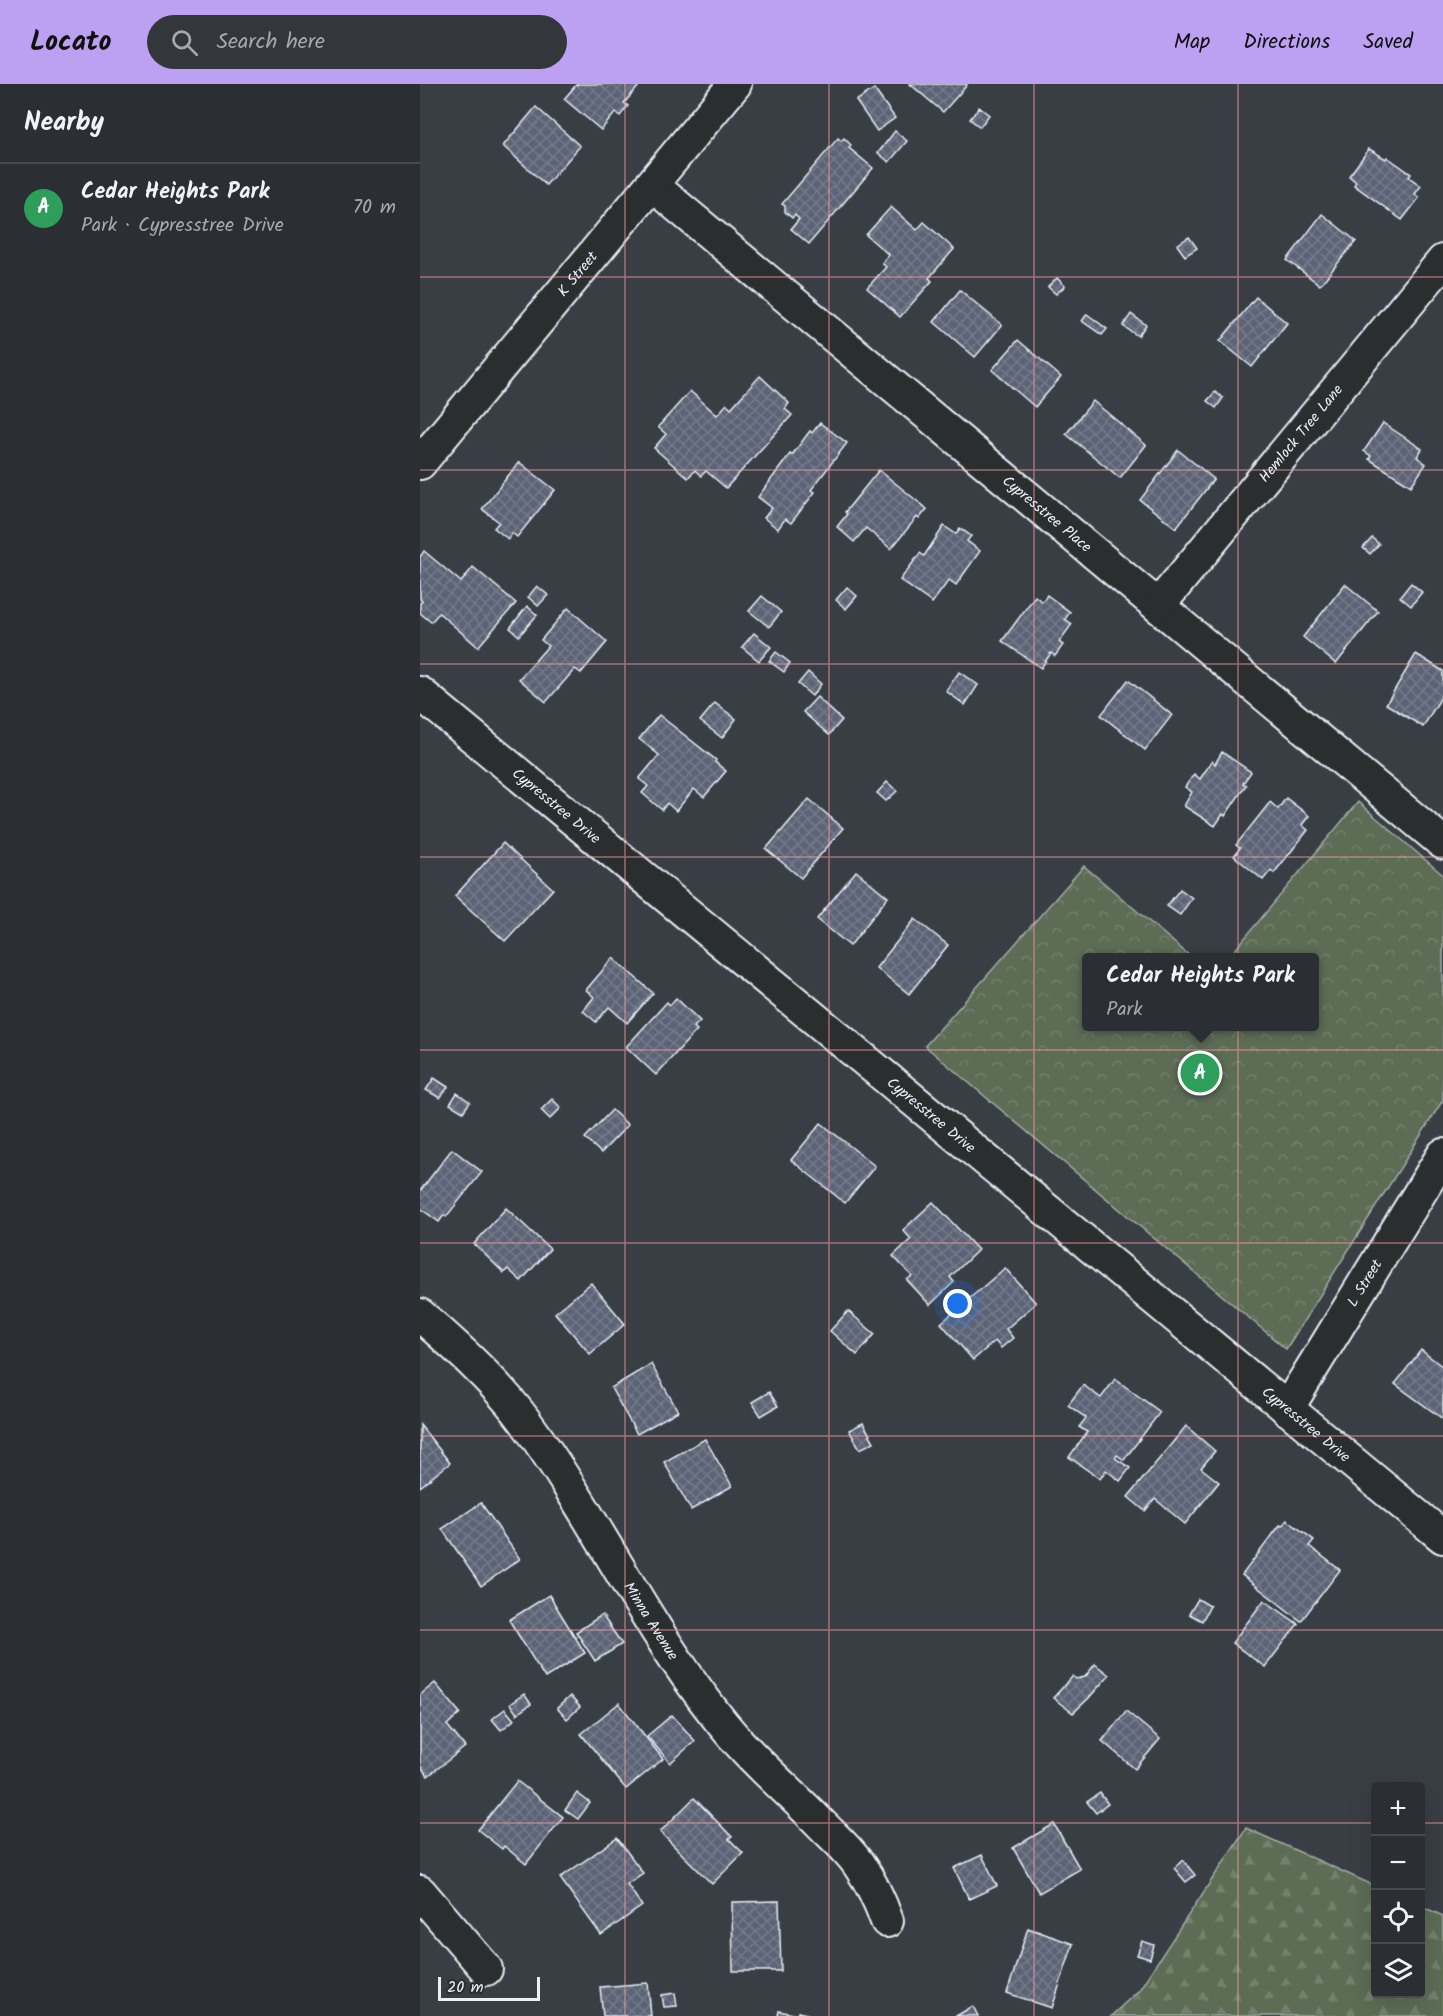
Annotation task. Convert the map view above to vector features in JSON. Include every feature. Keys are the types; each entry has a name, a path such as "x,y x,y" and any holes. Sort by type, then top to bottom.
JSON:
{"street":[{"name":"K Street","path":"420,463 735,84"},
{"name":"Cypresstree Place","path":"652,185 1443,843"},
{"name":"Hemlock Tree Lane","path":"1158,606 1443,261"},
{"name":"Cypresstree Drive","path":"420,693 1443,1537"},
{"name":"L Street","path":"1287,1409 1443,1155"},
{"name":"Minna Avenue","path":"420,1315 472,1363 524,1420 562,1474 680,1667 715,1715 746,1751 782,1784 859,1864 878,1897 887,1921"},
{"path":"420,1892 486,1969"}],"green space":[{"path":"1358,802 1443,875 1443,1100 1286,1349 925,1046 1084,866 1186,953 1082,953 1082,1031 1319,1031 1319,953 1232,953"},
{"path":"1246,1828 1371,1884 1371,1998 1425,1998 1425,1908 1443,1916 1443,2016 1111,2016 1139,1990"}],"building":[{"path":"577,84 634,84 638,87 624,103 628,106 620,116 616,112 601,130 564,99"},
{"path":"910,84 966,84 967,85 943,112"},
{"path":"874,89 895,118 877,131 856,101"},
{"path":"536,107 580,146 546,185 503,146"},
{"path":"979,107 989,115 980,127 970,119"},
{"path":"895,131 907,141 889,162 878,153"},
{"path":"838,138 841,141 844,138 851,145 849,148 873,168 809,244 791,229 799,219 795,215 792,218 785,212 785,206 782,204"},
{"path":"1369,149 1386,159 1387,157 1411,174 1409,177 1421,186 1415,194 1419,198 1402,220 1354,185 1356,182 1349,176"},
{"path":"891,207 917,230 924,222 954,249 929,278 932,281 900,317 867,288 886,267 882,263 889,255 866,235"},
{"path":"1322,214 1356,241 1320,285 1287,260"},
{"path":"1189,237 1197,248 1185,256 1177,245"},
{"path":"1057,278 1065,286 1056,294 1048,287"},
{"path":"960,290 1002,325 975,357 934,322"},
{"path":"1256,297 1287,323 1252,367 1220,341"},
{"path":"1087,314 1107,329 1102,335 1082,321"},
{"path":"1131,314 1146,325 1138,336 1123,326"},
{"path":"1018,340 1061,377 1035,407 992,370"},
{"path":"760,376 789,403 785,409 792,415 726,488 706,471 701,476 695,470 688,478 654,448 666,434 658,427 690,391 717,415 727,404 731,408"},
{"path":"1215,392 1223,398 1216,408 1207,401"},
{"path":"1093,401 1146,445 1120,478 1066,434"},
{"path":"820,423 847,443 811,490 815,492 791,523 785,519 778,529 764,518 772,508 758,497 790,454 792,455 810,431 812,433"},
{"path":"1383,423 1422,449 1417,457 1426,464 1411,486 1369,459 1371,456 1364,451"},
{"path":"1178,450 1214,479 1176,528 1140,500"},
{"path":"519,462 555,490 517,537 512,533 508,539 494,528 499,522 482,509"},
{"path":"879,470 927,509 919,519 917,517 891,549 866,528 854,542 837,527 847,514 845,512"},
{"path":"944,526 956,534 960,528 971,536 967,541 980,551 956,585 949,580 932,603 900,580 920,553 924,556"},
{"path":"1372,538 1379,544 1370,554 1363,548"},
{"path":"424,551 461,582 473,567 516,603 478,647 439,613 431,622 420,613 422,601 420,599 420,557"},
{"path":"1411,583 1422,592 1411,606 1400,597"},
{"path":"1345,584 1378,611 1336,664 1303,637"},
{"path":"537,586 548,595 538,606 528,597"},
{"path":"847,587 857,596 846,609 836,600"},
{"path":"1047,595 1070,612 1065,619 1072,624 1059,642 1063,645 1055,656 1051,653 1041,668 1002,641 1035,596 1042,602"},
{"path":"762,596 781,612 769,627 749,611"},
{"path":"527,606 537,615 519,636 510,628"},
{"path":"568,608 607,642 581,673 575,669 546,702 519,679 548,646 541,640"},
{"path":"754,633 771,647 759,661 742,647"},
{"path":"776,652 790,663 784,672 769,661"},
{"path":"1416,654 1443,671 1443,694 1423,727 1386,704"},
{"path":"808,672 821,684 812,696 798,684"},
{"path":"959,672 978,685 965,705 946,691"},
{"path":"1128,680 1172,715 1145,750 1101,715"},
{"path":"817,697 842,720 829,735 803,712"},
{"path":"715,703 736,719 722,738 700,721"},
{"path":"659,715 716,760 715,762 726,771 704,797 694,789 676,811 667,803 662,810 642,793 648,786 639,779 659,755 639,739"},
{"path":"1222,752 1251,772 1243,783 1246,785 1225,816 1223,814 1215,826 1184,806 1192,792 1185,787 1194,774 1200,779 1212,761 1215,764"},
{"path":"887,782 897,791 886,801 877,793"},
{"path":"1286,798 1309,816 1302,825 1308,830 1274,873 1271,870 1263,880 1234,856 1240,848 1236,845 1270,802 1278,809"},
{"path":"809,799 843,828 801,878 766,849"},
{"path":"503,843 553,889 505,941 455,896"},
{"path":"856,871 888,897 850,946 817,919"},
{"path":"1180,889 1192,898 1180,915 1167,906"},
{"path":"915,919 948,945 909,994 876,968"},
{"path":"613,958 653,993 627,1023 609,1007 596,1022 583,1011 594,997 586,990"},
{"path":"676,998 700,1021 694,1027 697,1030 656,1075 626,1047 667,1002 670,1005"},
{"path":"434,1078 448,1087 440,1098 426,1090"},
{"path":"457,1093 470,1102 463,1112 450,1104"},
{"path":"552,1099 561,1108 550,1119 541,1110"},
{"path":"612,1110 628,1125 601,1153 585,1138"},
{"path":"821,1123 875,1166 845,1203 791,1160"},
{"path":"452,1149 482,1172 446,1217 444,1215 439,1222 420,1208 420,1191"},
{"path":"933,1202 978,1250 950,1277 954,1282 930,1305 907,1280 912,1276 893,1256 911,1239 903,1230"},
{"path":"506,1208 550,1249 521,1281 508,1269 504,1273 474,1244"},
{"path":"1005,1268 1036,1303 1006,1329 1013,1338 1001,1348 995,1341 973,1360 941,1323"},
{"path":"591,1283 625,1324 590,1354 555,1313"},
{"path":"848,1311 875,1334 857,1355 830,1331"},
{"path":"1421,1350 1443,1367 1443,1419 1395,1384"},
{"path":"651,1364 678,1411 637,1434 611,1388"},
{"path":"1115,1379 1160,1412 1124,1460 1117,1455 1115,1458 1130,1468 1120,1481 1106,1470 1100,1479 1069,1457 1087,1432 1079,1427 1086,1418 1068,1405 1083,1385 1101,1398"},
{"path":"769,1392 778,1406 761,1416 752,1402"},
{"path":"863,1423 874,1442 860,1449 849,1430"},
{"path":"420,1425 450,1463 420,1487"},
{"path":"1186,1426 1215,1451 1201,1468 1219,1482 1185,1524 1155,1499 1145,1511 1128,1497"},
{"path":"705,1439 732,1486 691,1510 664,1462"},
{"path":"481,1503 520,1559 481,1586 442,1529"},
{"path":"1287,1520 1314,1540 1309,1546 1340,1570 1301,1621 1242,1575 1280,1525 1282,1526"},
{"path":"549,1595 585,1653 545,1678 509,1620"},
{"path":"1198,1599 1210,1606 1202,1621 1189,1614"},
{"path":"1264,1600 1298,1624 1265,1667 1232,1643"},
{"path":"602,1615 622,1644 595,1661 576,1632"},
{"path":"1095,1664 1109,1675 1073,1713 1053,1698 1073,1676 1076,1679 1085,1677"},
{"path":"435,1683 460,1713 447,1725 465,1747 428,1776 420,1766 420,1695"},
{"path":"524,1694 531,1704 517,1714 510,1704"},
{"path":"570,1696 580,1707 567,1719 557,1708"},
{"path":"619,1703 663,1759 626,1789 581,1734"},
{"path":"505,1709 514,1720 501,1730 492,1719"},
{"path":"1126,1711 1160,1739 1135,1769 1102,1741"},
{"path":"672,1715 695,1741 670,1763 647,1736"},
{"path":"517,1781 563,1817 526,1864 504,1846 502,1849 478,1830"},
{"path":"577,1793 590,1803 578,1819 565,1810"},
{"path":"1100,1793 1108,1804 1096,1813 1087,1802"},
{"path":"694,1798 732,1837 729,1839 743,1853 712,1884 660,1832"},
{"path":"1054,1824 1080,1869 1039,1893 1013,1848"},
{"path":"617,1838 643,1873 627,1884 642,1906 601,1935 560,1878"},
{"path":"982,1855 997,1886 969,1899 954,1868"},
{"path":"1183,1860 1195,1875 1186,1882 1174,1868"},
{"path":"779,1901 781,1971 733,1971 732,1902"},
{"path":"1028,1928 1073,1944 1052,2008 1007,1993"},
{"path":"1142,1941 1154,1945 1150,1959 1137,1955"},
{"path":"648,1983 651,2016 603,2016 600,1987"},
{"path":"675,1993 677,2006 664,2007 662,1995"},
{"path":"973,2006 978,2016 956,2016"},
{"path":"779,2011 798,2015 799,2012 815,2016 778,2016"}],"place":[{"name":"Cedar Heights Park","path":"1200,1073"}]}
